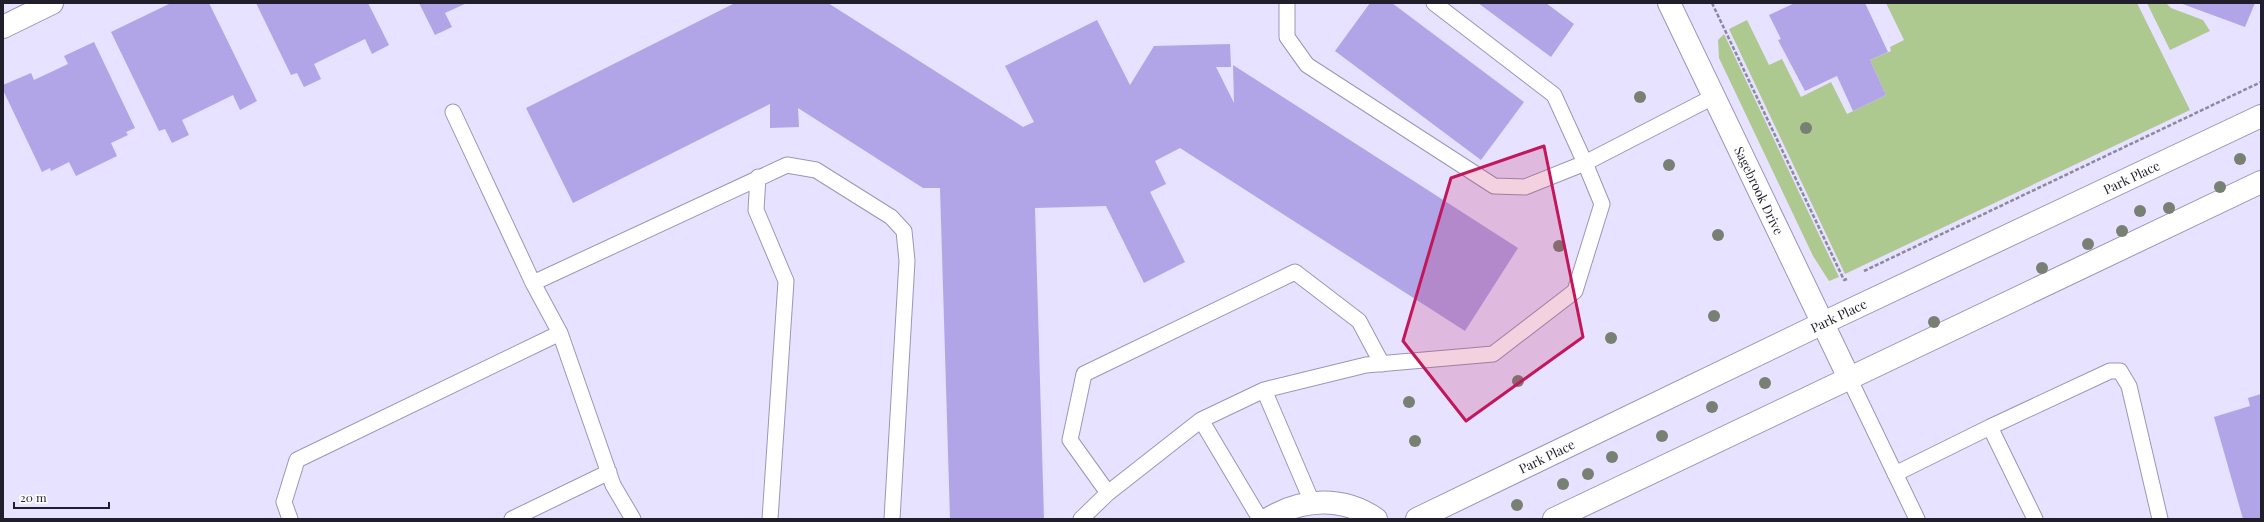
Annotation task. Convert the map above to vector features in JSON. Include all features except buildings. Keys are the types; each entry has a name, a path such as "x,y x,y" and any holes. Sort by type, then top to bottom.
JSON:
{"street":[{"path":"3,27 52,3"},
{"name":"Sagebrook Drive","path":"1669,3 1849,378"},
{"name":"Park Place","path":"1417,519 1823,323 2261,116"},
{"path":"1554,519 2261,182"},
{"path":"1268,519 1293,506 1312,502 1333,502 1348,505 1376,519"}],"lane":[{"path":"1287,3 1287,37 1307,65 1494,186 1525,187 1585,163 1713,97"},
{"path":"1081,519 1108,493 1201,420 1264,390 1366,365 1493,354 1575,291 1602,204 1554,95 1434,3"},
{"path":"453,112 533,283 560,333 613,486 633,519"},
{"path":"533,283 787,165 816,170 891,217 904,231 907,261 892,519"},
{"path":"758,178 756,210 786,281 770,519"},
{"path":"1108,493 1070,440 1084,374 1295,272 1359,321 1382,364"},
{"path":"290,519 284,502 298,460 560,333"},
{"path":"1895,474 1990,427 2110,371 2120,371 2129,386 2160,519"},
{"path":"1849,378 1917,519"},
{"path":"1264,390 1312,502"},
{"path":"1201,420 1260,519"},
{"path":"1990,427 2035,519"},
{"path":"512,519 609,472"}],"path":[{"path":"1712,3 1844,280 1851,277"},
{"path":"1858,273 2261,82"}],"highlighted area":[{"path":"1544,146 1583,337 1466,421 1403,341 1451,178"}],"green space":[{"path":"1886,3 2137,3 2190,110 1845,274 1729,29 1747,20 1769,65 1782,59 1801,97 1831,82 1847,114 1886,95 1870,60 1891,51 1890,47 1904,40"},
{"path":"2147,3 2166,3 2171,8 2203,20 2210,31 2170,50"},
{"path":"1724,34 1839,277 1829,281 1813,256 1719,58 1718,40"}]}
